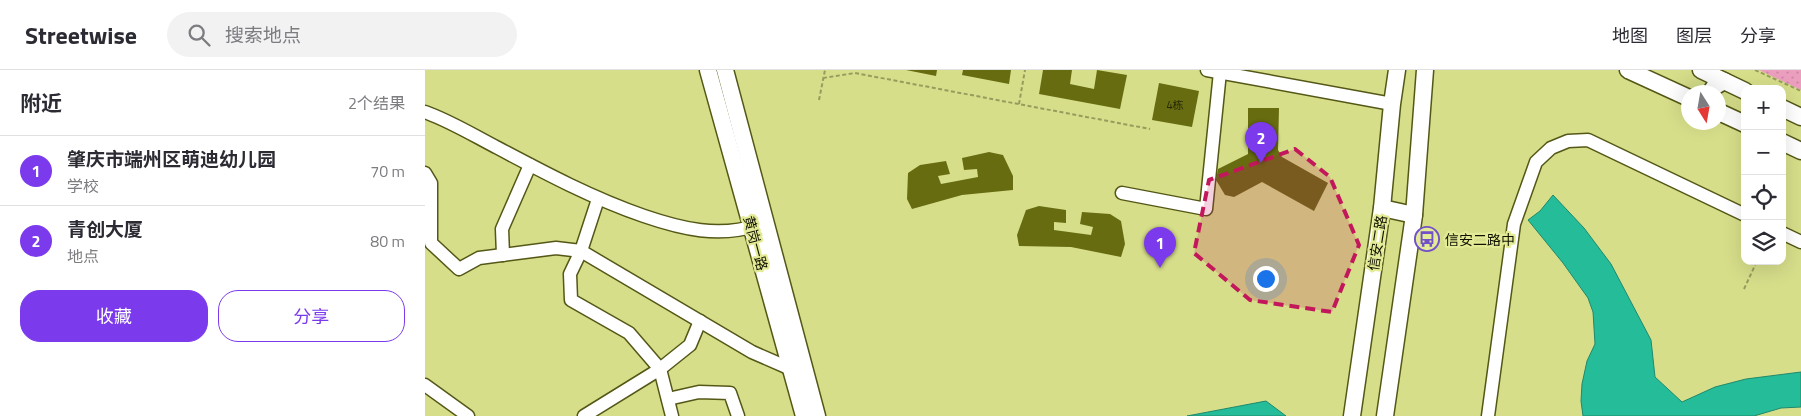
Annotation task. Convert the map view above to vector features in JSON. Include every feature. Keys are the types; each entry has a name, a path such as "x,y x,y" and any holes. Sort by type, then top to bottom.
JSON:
{"main road":[{"name":"黄岗一路","path":"708,70 759,225 817,416"},
{"name":"黄岗一路","path":"725,70 791,369 804,416"},
{"name":"信安二路","path":"1352,416 1382,208 1397,70"},
{"path":"1385,416 1413,215 1425,70"},
{"path":"1627,70 1681,94"},
{"path":"1701,70 1741,89"},
{"path":"1717,85 1724,81"},
{"path":"1786,110 1801,117"},
{"path":"1726,115 1741,122"},
{"path":"1786,144 1801,150"},
{"path":"1382,208 1413,215"}],"street":[{"path":"1207,70 1392,104"},
{"path":"1122,193 1206,209 1220,72"},
{"path":"425,112 597,199 666,224 704,232 725,232 759,225"},
{"path":"1488,416 1514,224 1536,162 1551,148 1568,141 1588,140 1741,213"},
{"path":"503,255 502,229 530,165"},
{"path":"425,173 431,183 431,243 459,269 479,258 557,248 581,251 752,352 791,369"},
{"path":"597,199 581,251 570,274 571,300 629,333 660,369 672,416"},
{"path":"1786,235 1801,242"},
{"path":"584,416 660,369 690,345 700,321"},
{"path":"425,385 468,416"},
{"path":"668,399 699,392 731,393 738,416"}],"path":[{"path":"819,100 825,70"},
{"path":"1019,104 1025,70"},
{"path":"1755,70 1801,92"},
{"path":"823,78 855,73 1150,130"},
{"path":"1744,289 1755,265"}],"highlighted area":[{"path":"1295,149 1330,177 1359,245 1332,312 1250,300 1194,253 1209,180"}],"shaded area":[{"path":"1759,70 1801,70 1801,90"}],"water":[{"path":"1553,195 1584,228 1611,264 1651,340 1655,377 1682,402 1715,387 1746,379 1801,372 1801,407 1781,408 1754,416 1583,416 1581,401 1582,384 1587,361 1595,344 1593,312 1588,298 1563,263 1528,220 1540,211"},
{"path":"1266,401 1286,416 1187,416"}],"building":[{"path":"906,70 937,70 936,76"},
{"path":"963,70 1011,70 1009,84 962,75"},
{"path":"1043,70 1072,70 1070,84 1094,89 1097,70 1127,75 1120,109 1039,94"},
{"path":"1159,83 1199,91 1192,127 1152,120"},
{"path":"1248,108 1279,108 1278,150 1282,157 1328,183 1314,211 1262,182 1234,197 1225,195 1216,180 1218,169 1248,154"},
{"path":"989,152 1003,155 1013,176 1013,190 962,195 912,209 907,199 908,173 920,165 946,161 950,174 938,176 941,184 978,177 977,169 964,170 962,158"},
{"path":"1039,206 1066,210 1066,223 1054,222 1054,230 1091,235 1093,227 1080,224 1082,212 1110,214 1121,221 1125,244 1121,257 1071,247 1019,246 1017,235 1026,210"}],"place":[{"name":"青创大厦","path":"1261,163"},
{"name":"信安二路中","path":"1427,239"},
{"name":"肇庆市端州区萌迪幼儿园","path":"1160,268"}]}
